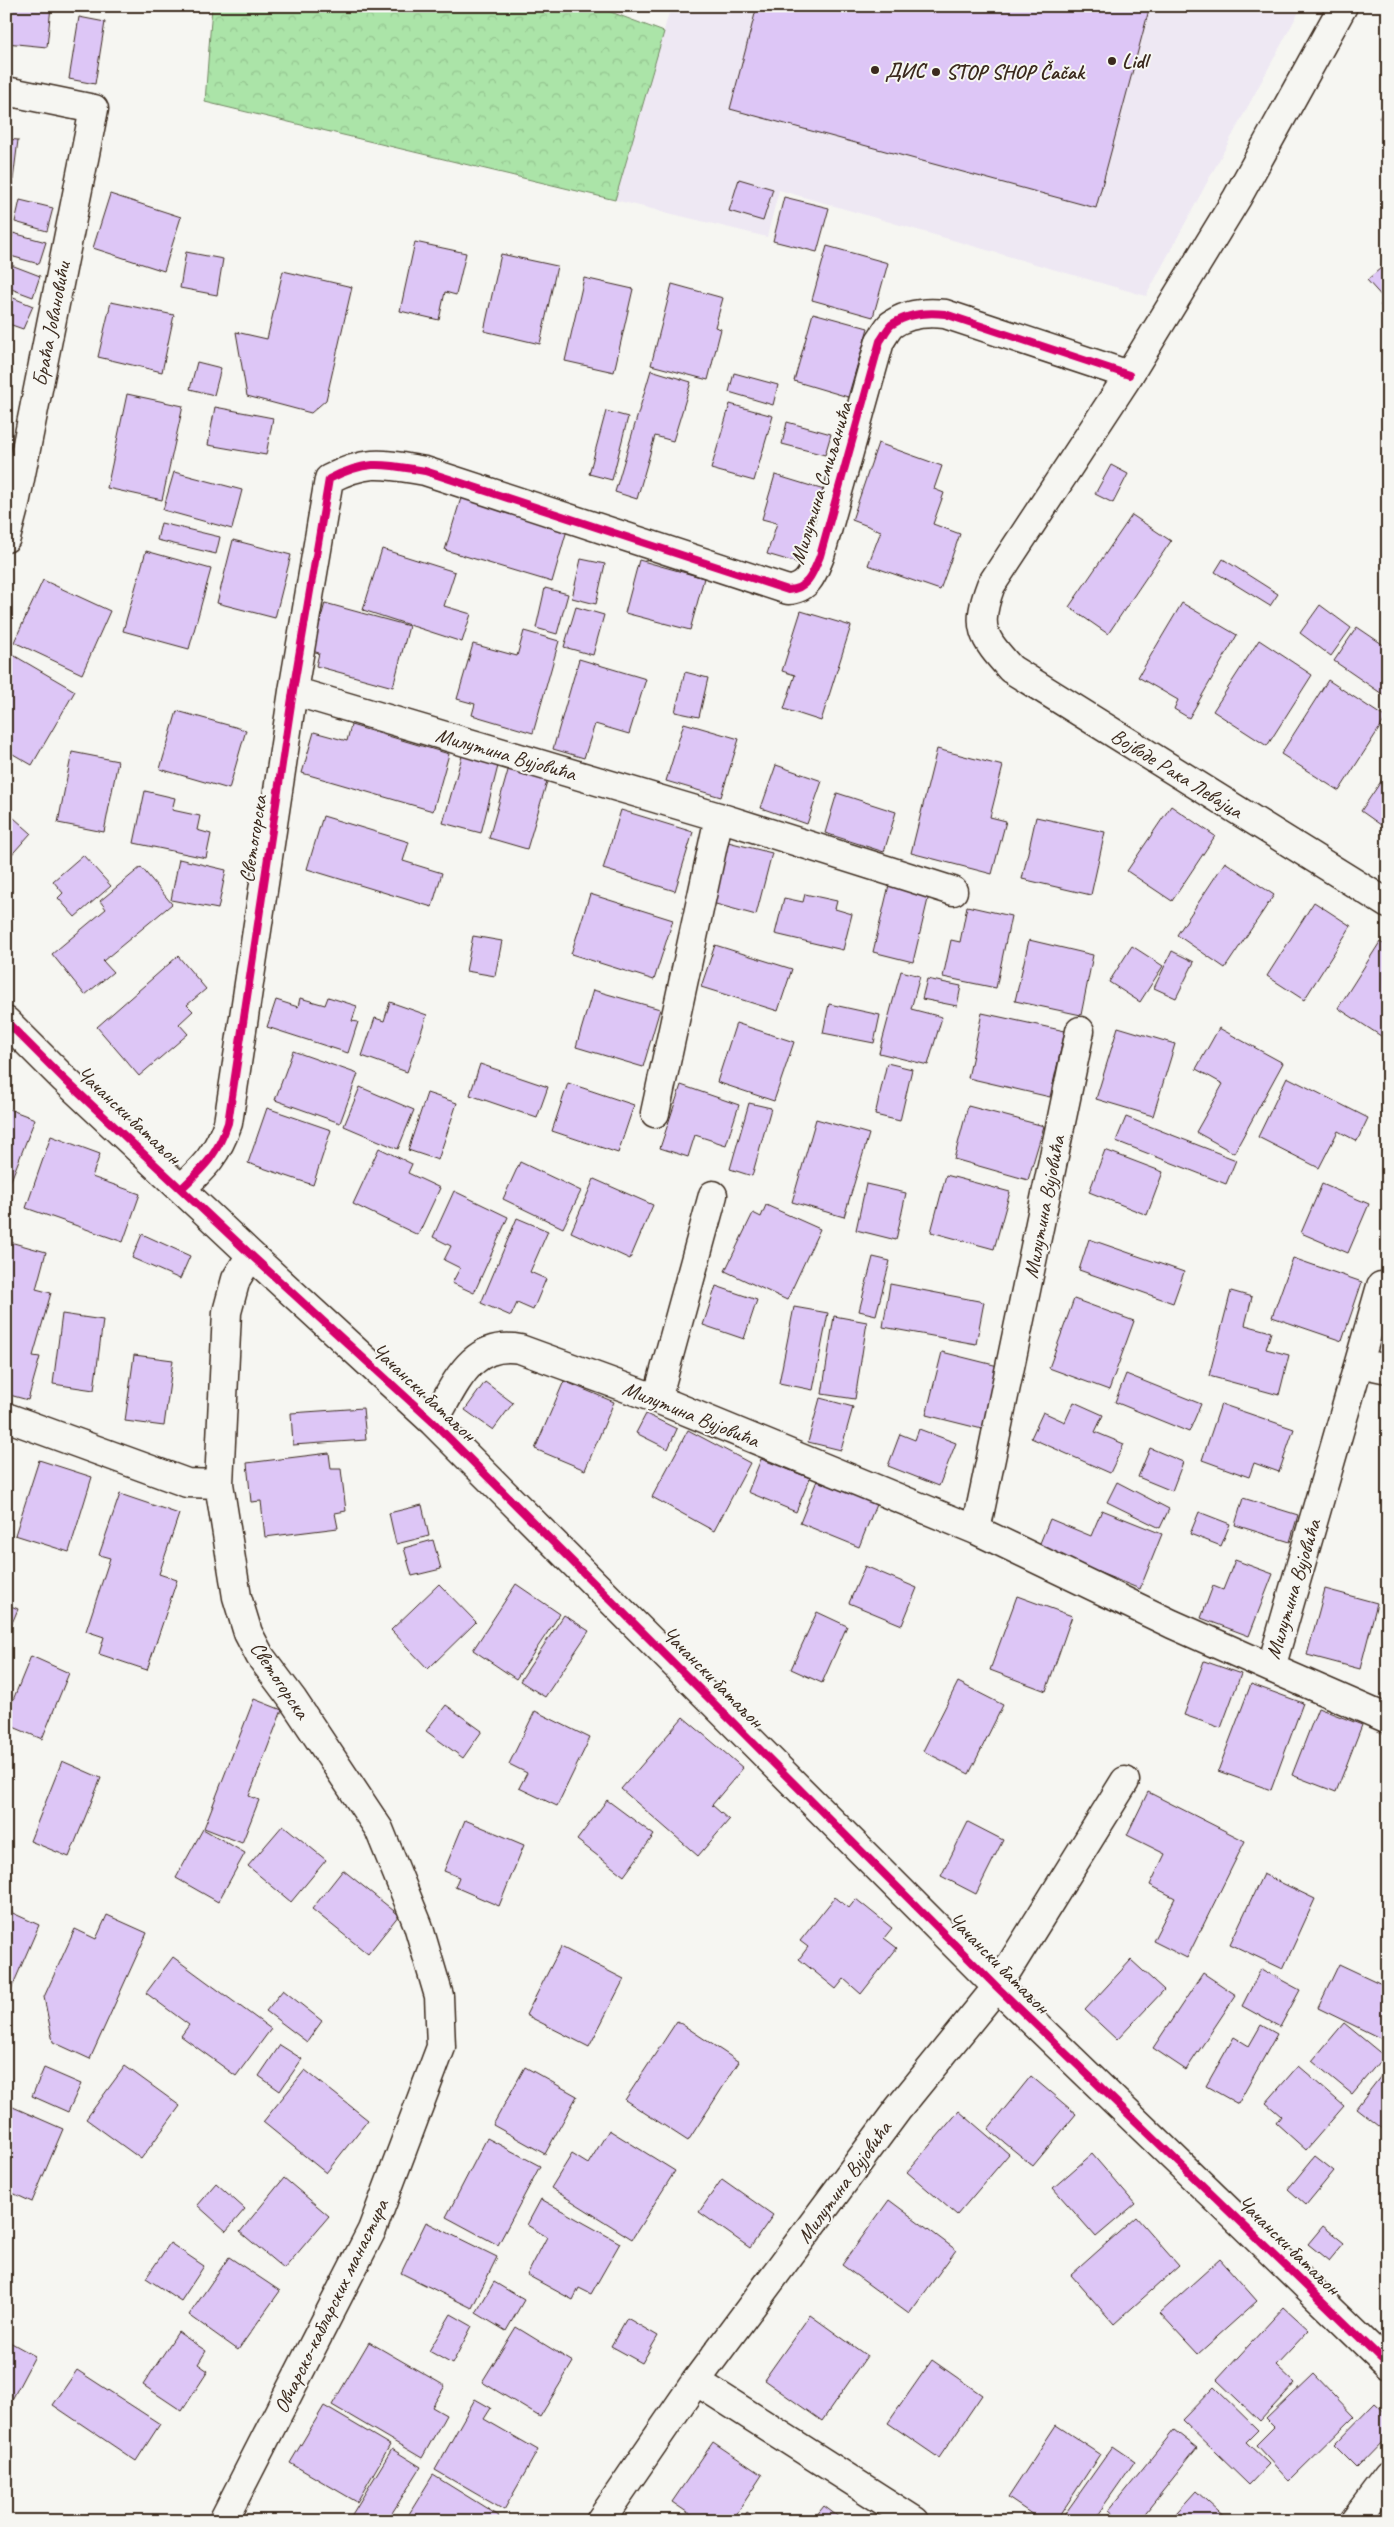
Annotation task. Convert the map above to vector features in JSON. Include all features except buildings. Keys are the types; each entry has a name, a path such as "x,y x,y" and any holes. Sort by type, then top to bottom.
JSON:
{"street":[{"path":"1129,375 1237,198 1343,6"},
{"name":"Браћа Јовановићи","path":"6,91 94,109 15,504 6,538"},
{"name":"Милутина Смиљанића","path":"329,479 352,467 376,463 425,471 788,590 797,589 806,584 820,556 880,342 890,326 912,316 928,312 945,314 1129,375"},
{"name":"Војводе Рака Левајца","path":"1129,375 991,585 984,604 982,627 994,651 1011,669 1388,904"},
{"name":"Светогорска","path":"181,1189 220,1147 228,1123 293,691 329,479"},
{"name":"Милутина Вујовића","path":"293,691 719,817 953,891"},
{"path":"655,1113 719,817"},
{"name":"Чачански батаљон","path":"6,1020 64,1078 250,1255 433,1422 997,1987 1388,2365"},
{"name":"Милутина Вујовића","path":"976,1530 1080,1031"},
{"path":"657,1399 713,1194"},
{"name":"Светогорска","path":"250,1255 236,1279 227,1312 219,1484 237,1597 248,1633 260,1656 293,1700 379,1829"},
{"name":"Милутина Вујовића","path":"433,1422 470,1362 490,1349 505,1347 520,1350 657,1399 976,1530 1172,1624 1271,1668 1381,1286"},
{"path":"1359,1363 1388,1369"},
{"path":"6,1417 187,1484 219,1484"},
{"path":"1271,1668 1388,1719"},
{"name":"Милутина Вујовића","path":"600,2521 696,2381 898,2108 997,1987 1125,1781"},
{"name":"Овчарско-кабларских манастира","path":"223,2521 372,2230 441,2048 439,1996 418,1925 379,1829"},
{"path":"696,2381 915,2521"},
{"path":"1354,2521 1388,2476"}],"shaded area":[{"path":"671,6 1302,6 1146,296 779,190 767,237 615,200"}],"green space":[{"path":"212,6 595,6 664,32 615,200 205,102"}],"cycle path":[{"path":"181,1189 215,1152 228,1123 293,691 329,479 355,468 376,465 398,466 425,471 788,590 800,587 809,579 820,556 880,341 891,325 897,321 917,315 945,314 1129,375"},
{"path":"6,1021 64,1079 251,1255 433,1422 997,1987 1388,2365"}],"place":[{"name":"Lidl","path":"1112,61"},
{"name":"ДИС","path":"875,70"},
{"name":"STOP SHOP Čačak","path":"936,72"}]}
